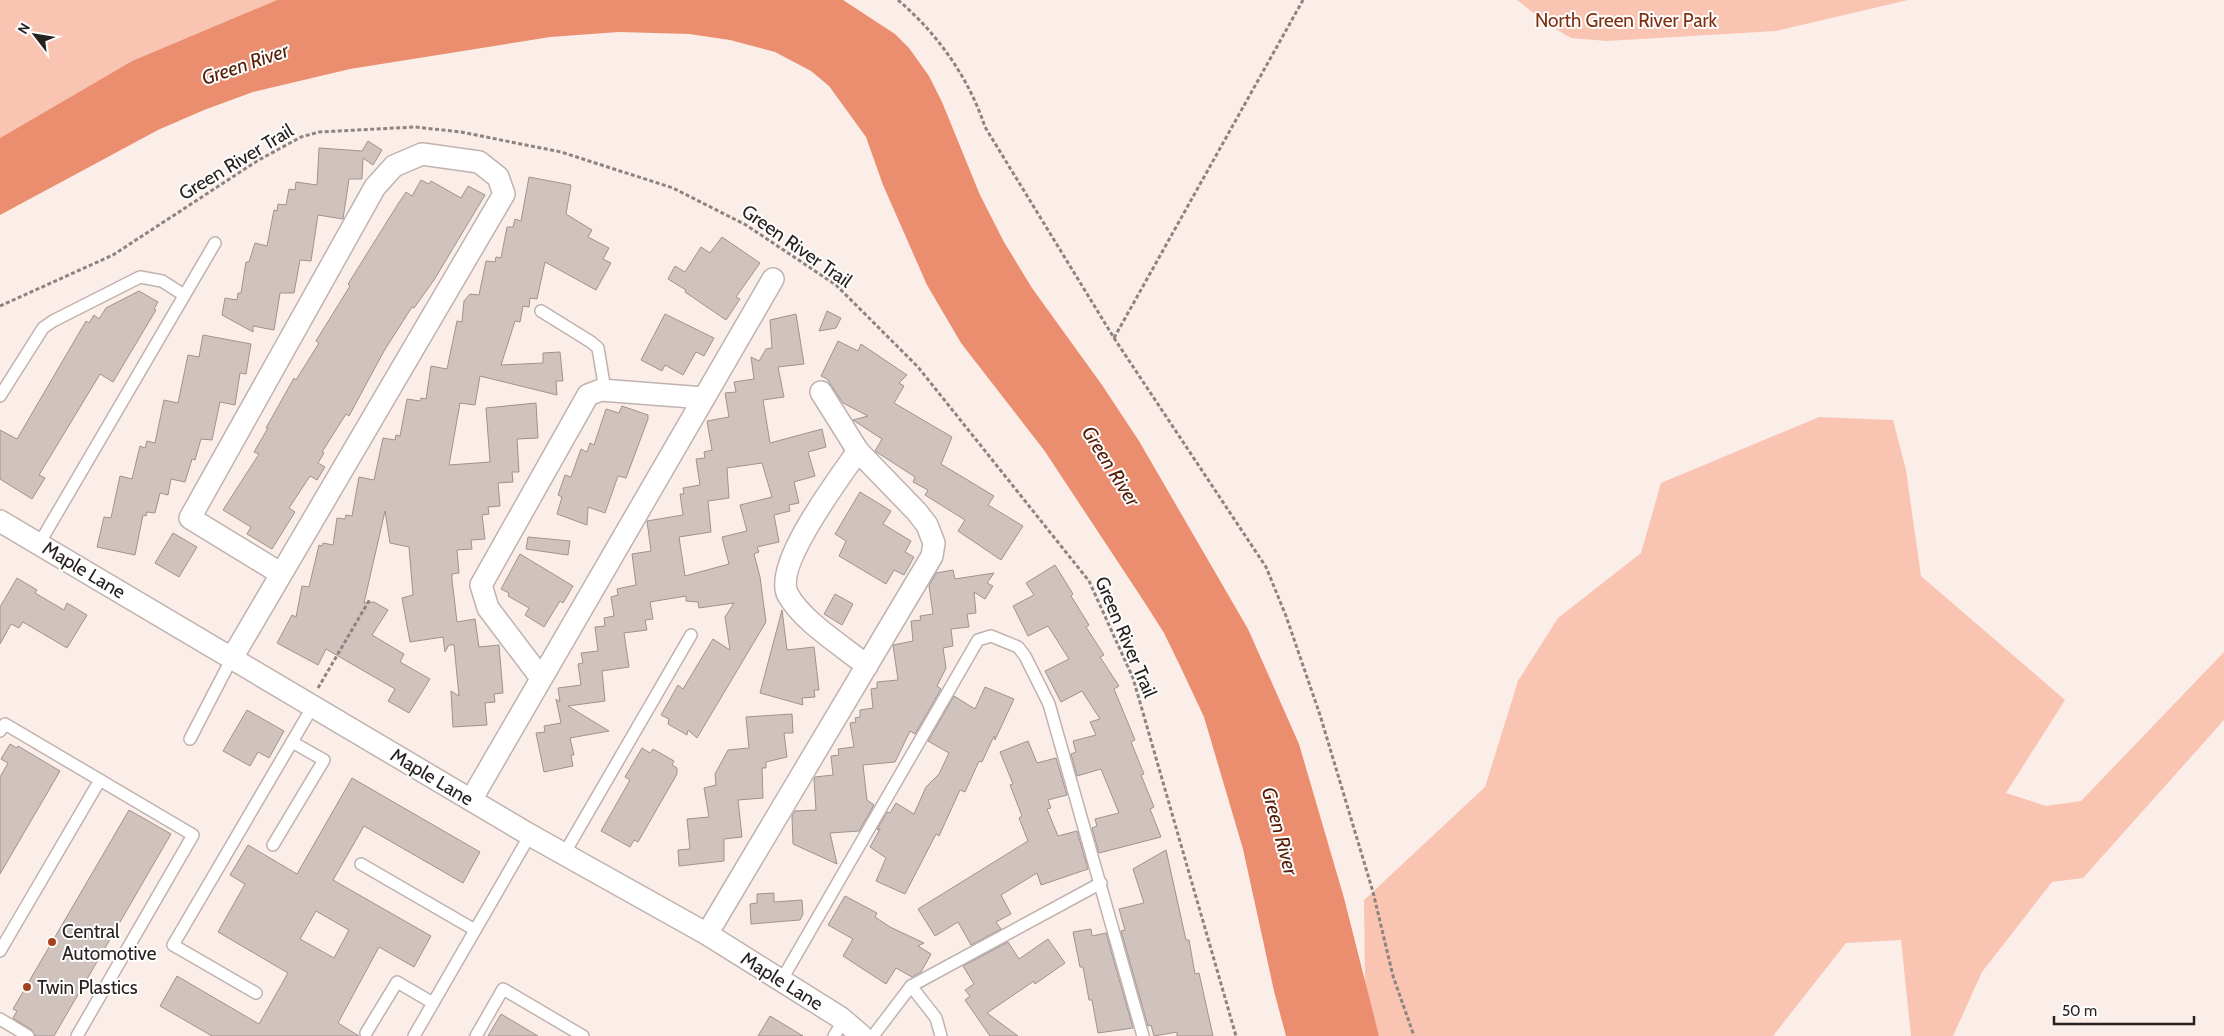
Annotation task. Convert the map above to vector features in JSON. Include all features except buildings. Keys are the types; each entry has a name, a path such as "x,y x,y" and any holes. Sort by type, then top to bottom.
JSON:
{"street":[{"path":"232,658 280,573 504,194 498,177 479,162 422,154 394,166 375,187 190,518 280,573"},
{"path":"471,800 773,279"},
{"path":"541,678 488,608 481,585 588,395 605,390 704,398"},
{"path":"707,934 932,556 934,542 927,525 917,512 858,452 821,392"},
{"path":"858,452 819,506 798,544 785,582 788,594 799,610 867,666"},
{"name":"Maple Lane","path":"0,521 471,800 707,934 781,981 839,1028 862,1036"}],"lane":[{"path":"39,544 215,243"},
{"path":"0,396 43,328 53,321 140,277 162,281 184,295"},
{"path":"541,311 598,348 605,390"},
{"path":"564,854 691,635"},
{"path":"781,981 978,640 991,636 1018,647 1025,656 1050,704 1143,1036"},
{"path":"190,739 232,658"},
{"path":"256,993 173,945 292,742 311,705"},
{"path":"0,732 5,724 193,836 77,1036"},
{"path":"274,845 324,760 292,742"},
{"path":"0,951 100,780"},
{"path":"414,1036 530,834"},
{"path":"362,864 475,930"},
{"path":"872,1036 911,986 1101,883"},
{"path":"366,1033 397,982 433,1003"},
{"path":"911,986 936,1018 942,1036"},
{"path":"476,1036 503,989 583,1036"},
{"path":"0,1019 28,1036"}],"path":[{"path":"898,0 936,39 957,68 979,110 985,127 1114,338 1266,567 1286,616 1320,715 1373,892 1393,976 1414,1036"},
{"path":"1114,338 1303,0"},
{"name":"Green River Trail","path":"0,306 113,255 257,161 301,137 319,132 424,128 461,132 561,152 673,188 746,225 836,285 918,366 1089,581 1132,678 1236,1036"},
{"path":"311,705 370,600"}],"green space":[{"path":"0,0 277,0 132,61 0,138"},
{"name":"North Green River Park","path":"1517,0 1908,0 1776,31 1607,41 1571,38 1549,25"},
{"path":"1819,417 1893,420 1906,470 1921,576 2065,700 2006,793 2046,806 2081,801 2224,652 2224,720 2083,878 2052,882 1982,972 1953,1036 1911,1036 1901,940 1846,943 1773,1036 1379,1036 1365,987 1364,900 1485,787 1518,681 1558,618 1641,553 1661,483"}],"water":[{"name":"Green River","path":"277,0 843,0 895,34 909,48 929,76 942,102 980,195 1004,242 1032,288 1102,385 1139,441 1248,629 1299,744 1344,898 1379,1036 1286,1036 1274,991 1243,849 1204,717 1164,633 1044,450 961,343 927,285 883,185 866,137 829,86 811,71 775,52 730,40 689,34 619,32 550,37 350,69 253,92 204,110 158,130 0,215 0,138 132,61"}],"place":[{"name":"Central Automotive","path":"52,942"},
{"name":"Twin Plastics","path":"27,987"}]}
